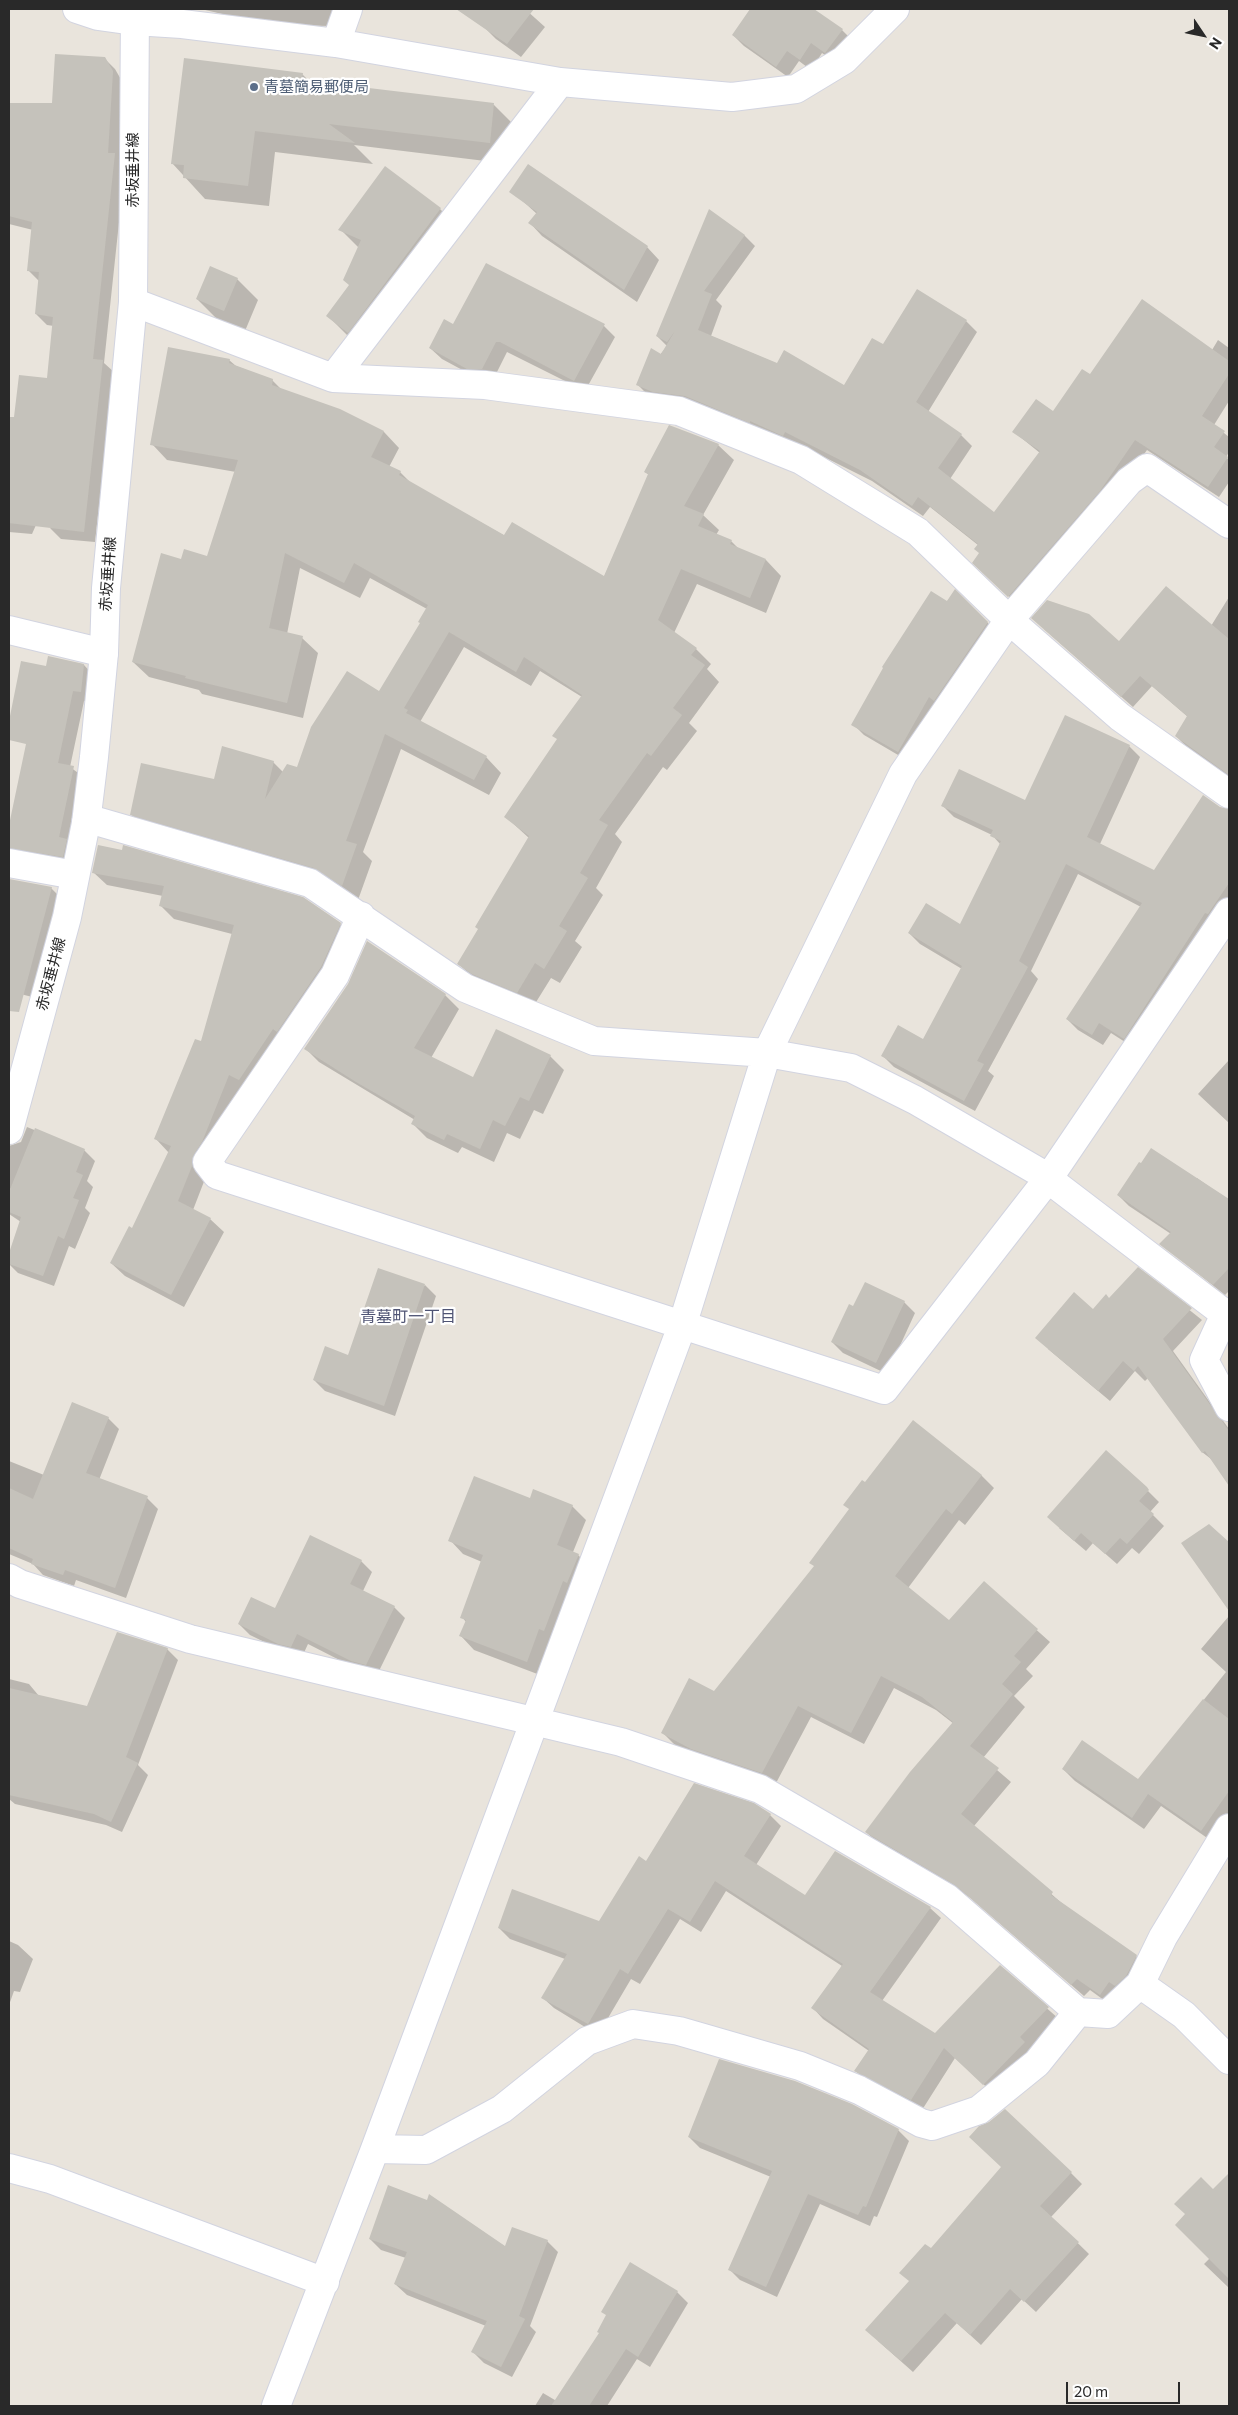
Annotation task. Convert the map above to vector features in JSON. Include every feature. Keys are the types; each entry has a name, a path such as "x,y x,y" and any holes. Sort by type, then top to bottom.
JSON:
{"street":[{"path":"77,9 98,16 135,15 182,24 336,43 560,82 732,97 796,89 844,60 896,9"},
{"path":"336,43 348,9"},
{"name":"赤坂垂井線","path":"9,1130 67,917 86,823 104,653 106,588 133,302 135,15"},
{"path":"333,378 560,82"},
{"path":"133,302 333,378 485,385 679,411 801,460 918,532 1009,620 1120,717 1229,794"},
{"path":"276,2406 375,2149 682,1326 767,1053 903,774 1009,620 1129,481 1147,468 1229,524"},
{"path":"9,630 104,653"},
{"path":"86,823 96,821 310,883 465,988 594,1041 767,1053 851,1068 915,1100 1048,1179 1227,1313 1204,1360 1229,1407"},
{"path":"9,863 75,875"},
{"path":"361,916 335,975 207,1162 217,1175 884,1390 1048,1179 1229,912"},
{"path":"9,1578 20,1584 190,1639 621,1742 760,1789 947,1898 1078,2012 1108,2014 1140,1984 1163,1937 1229,1828"},
{"path":"1140,1984 1184,2015 1229,2060"},
{"path":"375,2149 426,2150 502,2109 587,2041 633,2024 679,2031 800,2066 859,2090 920,2123 932,2126 979,2110 1037,2063 1078,2012"},
{"path":"9,2168 50,2179 324,2282"}],"building":[{"path":"456,9 534,9 507,44"},
{"path":"750,9 814,9 843,29 825,53 811,43 800,60 787,51 776,67 732,35"},
{"path":"55,54 105,57 113,71 108,153 115,153 93,359 103,360 84,532 9,523 9,417 14,417 19,375 47,378 53,317 35,314 39,272 27,271 32,222 9,216 9,103 52,103"},
{"path":"184,58 303,73 302,80 494,103 490,143 329,124 355,143 255,131 248,186 183,178 184,165 171,164"},
{"path":"528,164 648,246 624,290 528,223 537,212 509,192"},
{"path":"385,166 441,208 348,333 326,316 349,285 343,280 361,240 338,230"},
{"path":"709,209 745,235 704,291 712,294 698,330 777,363 784,350 844,385 872,338 883,344 917,289 967,320 916,402 962,434 938,468 994,512 1040,451 1012,432 1036,399 1053,411 1082,369 1090,374 1142,299 1229,361 1229,374 1202,416 1225,431 1214,447 1228,457 1208,487 1135,440 1100,491 1008,597 972,563 979,553 974,549 978,544 918,497 912,506 860,470 785,432 783,436 685,396 653,392 636,385 651,348 661,354 675,331 667,342 656,336"},
{"path":"486,263 605,324 574,381 500,342 496,342 482,369 467,369 429,348 444,319 453,324"},
{"path":"210,266 238,278 224,311 196,299"},
{"path":"168,347 230,359 229,363 273,379 272,385 340,409 384,431 371,457 401,471 399,475 504,535 512,522 604,576 648,474 644,472 669,425 719,444 684,506 704,514 698,526 732,540 730,544 766,559 750,598 681,569 658,620 697,648 691,655 705,665 673,708 682,715 651,756 647,753 599,820 608,825 580,873 588,878 559,926 567,931 544,969 535,963 517,993 472,974 457,964 478,929 475,927 529,836 504,817 557,739 552,736 582,695 524,657 516,672 449,632 404,708 408,710 406,713 487,756 474,780 385,734 346,841 357,844 342,886 314,868 130,815 141,763 214,779 222,746 274,761 265,799 287,764 297,767 311,727 347,671 379,691 420,623 418,622 428,605 354,563 344,583 285,553 269,628 303,636 287,703 185,678 186,676 132,662 161,553 181,559 184,549 207,556 238,460 150,445"},
{"path":"1166,586 1229,639 1229,775 1175,736 1187,716 1140,676 1121,697 1031,618 1047,600 1089,614 1119,641"},
{"path":"955,589 988,622 934,701 929,697 898,752 851,725 882,667 931,591 947,601"},
{"path":"48,656 84,664 81,692 73,691 58,763 74,766 59,837 67,839 63,857 9,848 9,825 26,744 9,740 9,721 21,661 46,666"},
{"path":"1065,715 1130,745 1087,837 1154,870 1203,795 1220,807 1229,809 1229,883 1208,914 1205,913 1124,1039 1099,1023 1092,1035 1066,1019 1142,903 1066,864 1019,961 1028,967 977,1061 984,1064 964,1101 881,1056 898,1025 923,1039 962,966 908,933 926,903 960,924 1001,841 990,836 993,830 941,806 959,769 1025,800"},
{"path":"98,845 122,850 123,845 303,897 341,923 321,967 277,1032 273,1029 239,1080 229,1075 202,1142 194,1154 192,1166 178,1201 211,1218 171,1295 110,1263 129,1226 132,1228 171,1146 154,1139 195,1039 201,1041 234,925 159,906 164,886 92,873"},
{"path":"9,879 52,887 19,1012 9,1011"},
{"path":"367,941 446,994 414,1048 473,1077 496,1029 551,1055 529,1101 520,1097 505,1126 493,1120 480,1149 447,1134 444,1140 411,1124 415,1116 304,1049 348,984"},
{"path":"35,1128 85,1149 76,1172 83,1175 73,1198 79,1200 64,1239 58,1236 43,1276 9,1264 9,1253 21,1217 9,1212 9,1192"},
{"path":"1151,1148 1229,1199 1229,1268 1213,1285 1159,1244 1171,1232 1117,1195 1139,1162 1141,1163"},
{"path":"1138,1267 1192,1308 1163,1339 1229,1431 1229,1486 1205,1451 1202,1453 1138,1366 1134,1371 1123,1361 1098,1391 1035,1338 1074,1292 1093,1309 1106,1294 1109,1298"},
{"path":"378,1268 425,1284 384,1406 313,1380 325,1346 348,1355"},
{"path":"865,1282 905,1301 876,1363 831,1342 849,1304 853,1306"},
{"path":"72,1402 109,1417 86,1473 148,1496 115,1588 65,1570 63,1575 31,1564 33,1559 9,1548 9,1488 33,1499"},
{"path":"913,1420 982,1475 952,1514 946,1509 895,1576 949,1620 984,1581 1038,1629 1014,1656 1021,1662 1002,1684 1013,1694 970,1746 999,1768 961,1814 1053,1892 1051,1895 1137,1955 1126,1976 1115,1986 1109,1982 1100,1995 1077,1979 1071,1985 955,1885 865,1832 910,1772 953,1722 922,1697 881,1676 851,1733 798,1706 762,1773 691,1749 661,1733 689,1678 714,1691 814,1566 809,1563 849,1509 843,1505 862,1480 865,1482"},
{"path":"1106,1450 1147,1487 1149,1490 1139,1501 1154,1514 1127,1544 1120,1538 1105,1554 1081,1533 1074,1541 1047,1517"},
{"path":"474,1476 530,1498 533,1489 573,1505 557,1545 579,1554 567,1583 563,1581 544,1631 539,1629 527,1662 459,1636 466,1620 460,1618 483,1555 448,1541"},
{"path":"1209,1524 1229,1542 1229,1611 1181,1543"},
{"path":"310,1535 362,1560 350,1584 395,1606 366,1665 351,1661 297,1634 291,1647 278,1644 238,1624 251,1597 275,1608"},
{"path":"117,1632 168,1648 126,1757 138,1763 111,1822 94,1814 9,1795 9,1688 87,1706"},
{"path":"1203,1699 1229,1719 1229,1791 1201,1831 1148,1794 1132,1818 1062,1769 1082,1740 1138,1779"},
{"path":"694,1783 754,1803 771,1814 744,1856 805,1895 835,1851 931,1907 870,1992 935,2033 1000,1965 1049,2007 1020,2037 1025,2042 983,2085 944,2048 911,2100 854,2071 869,2049 811,2008 843,1964 715,1881 690,1922 668,1909 628,1974 620,1969 588,2024 541,1998 567,1954 498,1928 512,1889 599,1921 639,1856 646,1861"},
{"path":"719,2059 795,2081 852,2104 899,2129 866,2207 863,2206 858,2215 808,2194 766,2287 728,2270 772,2171 688,2137"},
{"path":"1005,2109 1072,2172 1040,2206 1079,2242 1024,2302 1010,2289 970,2335 945,2313 901,2361 865,2330 909,2281 899,2273 925,2244 931,2248 1001,2167 969,2137 979,2126 989,2122"},
{"path":"1229,2173 1229,2279 1175,2225 1185,2214 1174,2204 1201,2177 1213,2189"},
{"path":"388,2185 427,2200 429,2194 505,2246 512,2227 548,2240 519,2316 525,2319 501,2367 471,2352 487,2321 394,2284 407,2252 369,2239"},
{"path":"630,2262 678,2291 638,2357 626,2349 589,2406 551,2406 599,2333 597,2332 606,2315 601,2312"}],"place":[{"name":"青墓簡易郵便局","path":"254,87"}],"district":[{"name":"青墓町一丁目","path":"408,1317"}]}
